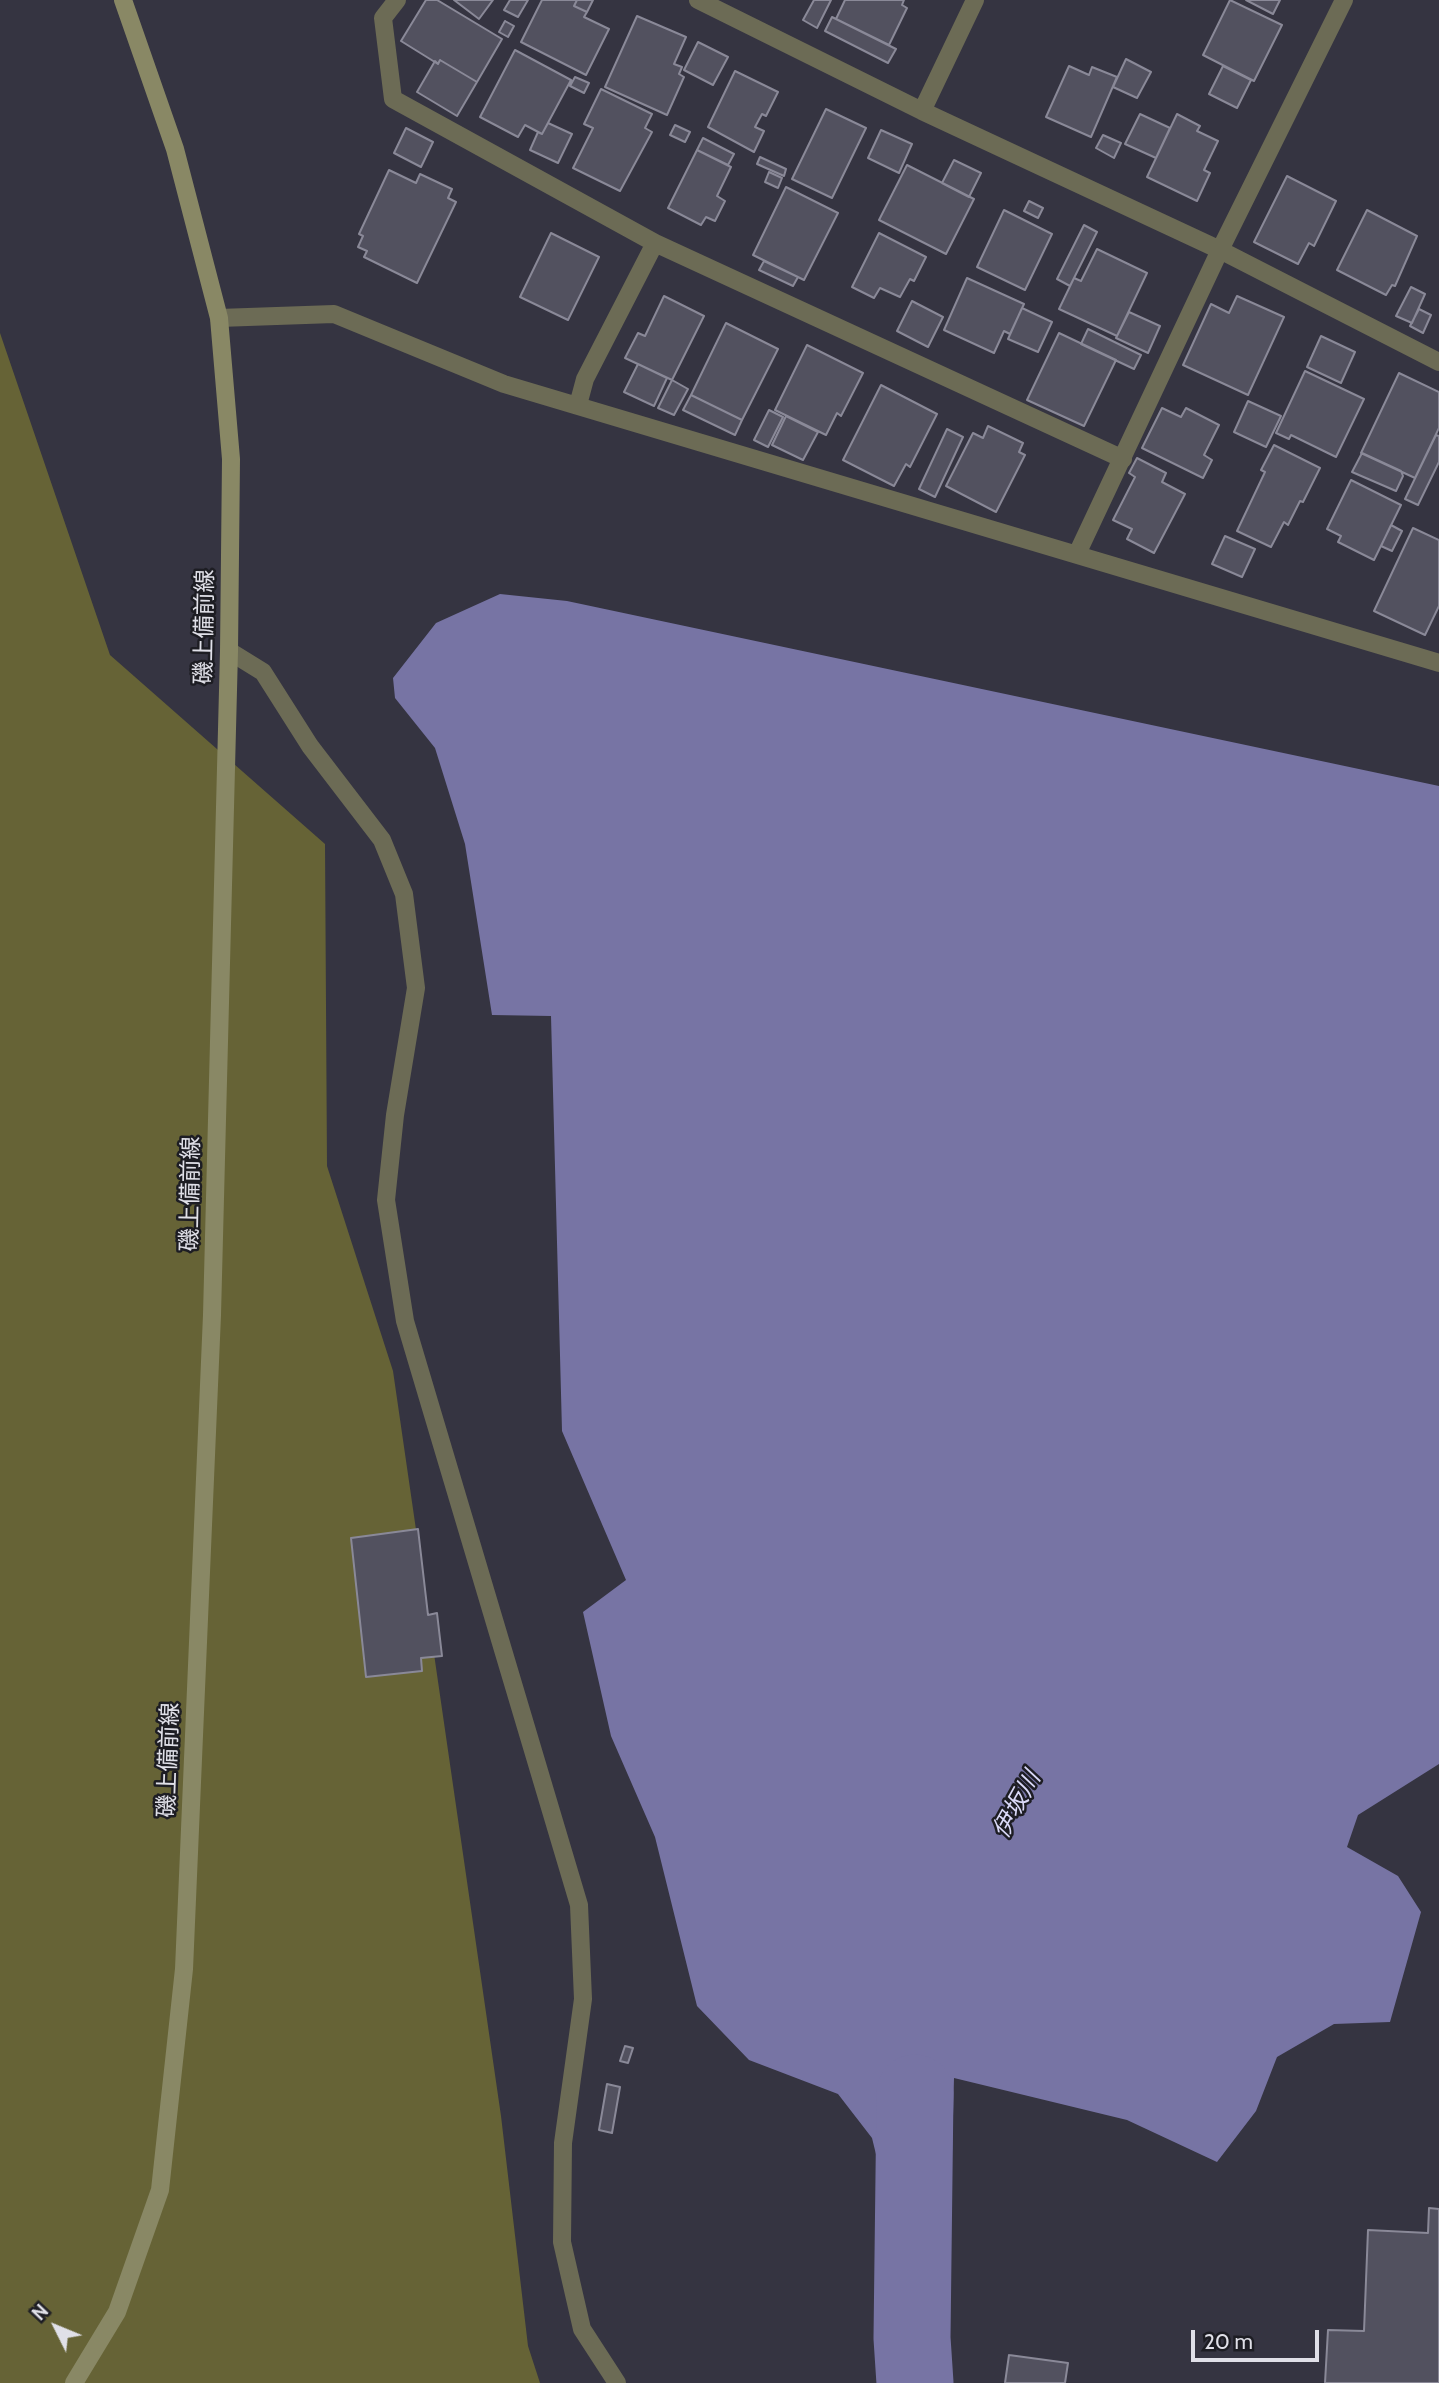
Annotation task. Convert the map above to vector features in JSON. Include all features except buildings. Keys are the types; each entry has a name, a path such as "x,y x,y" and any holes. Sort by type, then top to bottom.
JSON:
{"main road":[{"name":"磯上備前線","path":"74,2383 117,2312 160,2190 184,1969 212,1315 229,651 231,459 219,318 175,149 123,0"}],"street":[{"path":"397,0 383,18 393,99 654,243 1123,459"},
{"path":"698,0 922,111 1220,250 1439,362"},
{"path":"922,111 975,0"},
{"path":"1077,554 1220,250 1344,0"},
{"path":"578,405 585,379 654,243"},
{"path":"219,318 334,314 504,384 1439,663"},
{"path":"229,651 263,672 310,746 382,840 404,894 416,988 395,1115 386,1200 405,1321 579,1905 583,1999 563,2143 562,2242 582,2329 617,2383"}],"shaded area":[{"path":"0,333 110,655 325,844 327,1166 393,1371 501,2116 528,2346 540,2383 0,2383"}],"water":[{"path":"500,594 567,601 1439,786 1439,1764 1358,1815 1347,1847 1398,1876 1421,1912 1390,2022 1334,2024 1277,2057 1256,2111 1217,2162 1127,2120 954,2078 951,2192 888,2203 872,2138 838,2094 749,2060 697,2006 655,1837 611,1736 583,1612 626,1580 562,1431 551,1016 492,1015 465,844 435,748 395,698 393,678 436,623"}],"waterway":[{"name":"伊坂川","path":"915,2093 912,2338 915,2383"}]}
